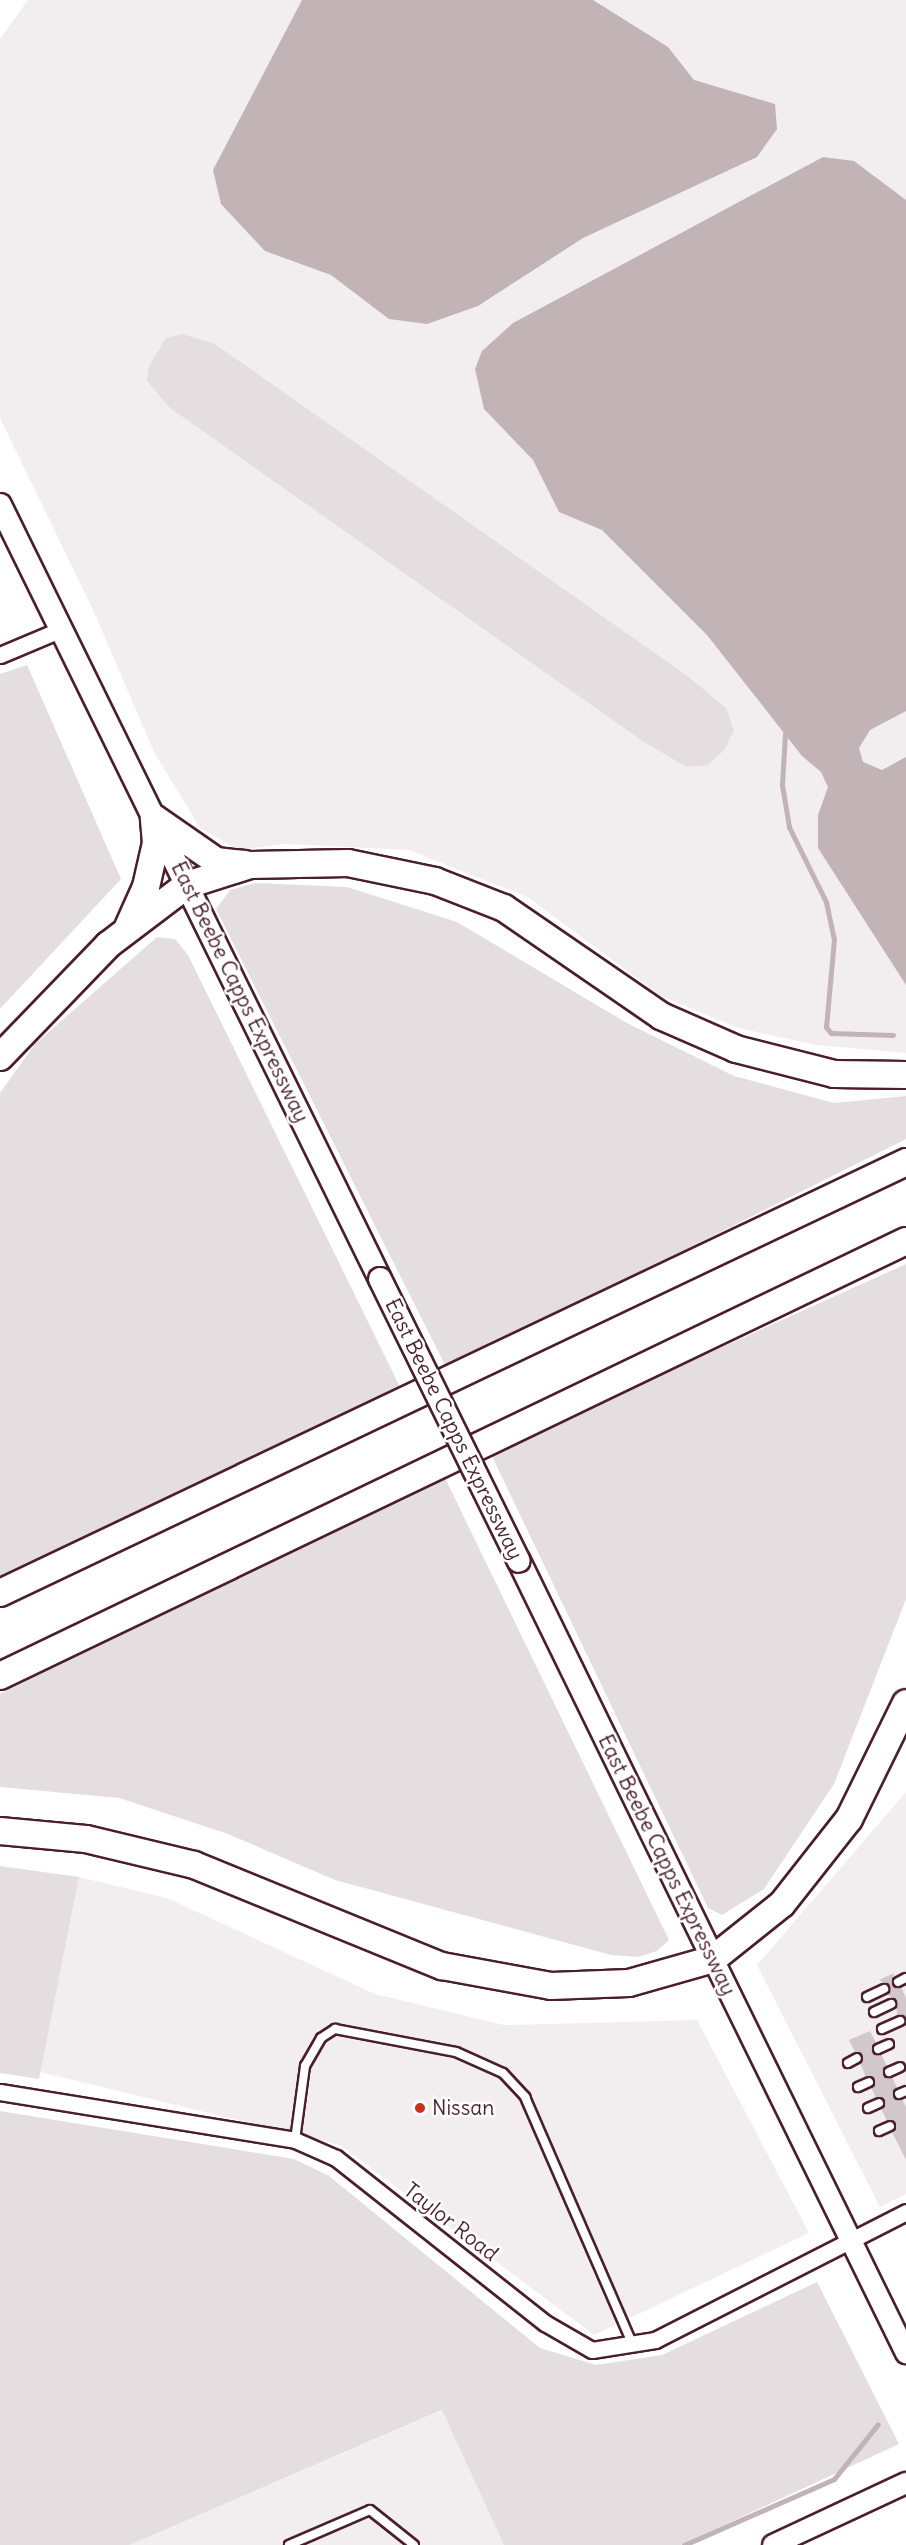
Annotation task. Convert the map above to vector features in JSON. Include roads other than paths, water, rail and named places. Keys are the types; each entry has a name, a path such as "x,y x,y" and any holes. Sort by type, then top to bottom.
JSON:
{"highway":[{"path":"154,818 216,861 250,865 348,863 435,881 504,908 661,1016 736,1049 834,1074 906,1075"},
{"path":"126,931 146,887 156,843 154,818"},
{"path":"0,1057 11,1041 126,931 187,885 250,865"},
{"path":"0,1593 906,1162"},
{"path":"0,1676 906,1241"},
{"path":"0,1831 86,1839 194,1865 442,1966 551,1986 629,1983 713,1959 782,1904 849,1819 906,1703"}],"main road":[{"name":"East Beebe Capps Expressway","path":"0,505 906,2354"},
{"path":"773,2545 906,2483"}],"street":[{"path":"0,655 62,629"},
{"name":"Taylor Road","path":"0,2092 295,2140 336,2158 545,2324 592,2350 655,2340 849,2239 906,2212"}],"lane":[{"path":"867,1997 884,1989"},
{"path":"874,2012 891,2004"},
{"path":"882,2029 900,2021"},
{"path":"295,2140 305,2066 321,2038 335,2029 456,2052 503,2073 525,2097 632,2343"},
{"path":"878,2049 889,2044"},
{"path":"848,2063 858,2058"},
{"path":"889,2072 900,2067"},
{"path":"858,2087 869,2082"},
{"path":"868,2108 879,2103"},
{"path":"879,2131 890,2126"},
{"path":"289,2545 370,2510 414,2545"}],"waterway":[{"path":"785,734 782,785 789,827 826,902 834,939 826,1027 831,1033 893,1035"},
{"path":"684,2545 834,2479 878,2424"}],"place":[{"name":"Nissan","path":"420,2108"}]}
